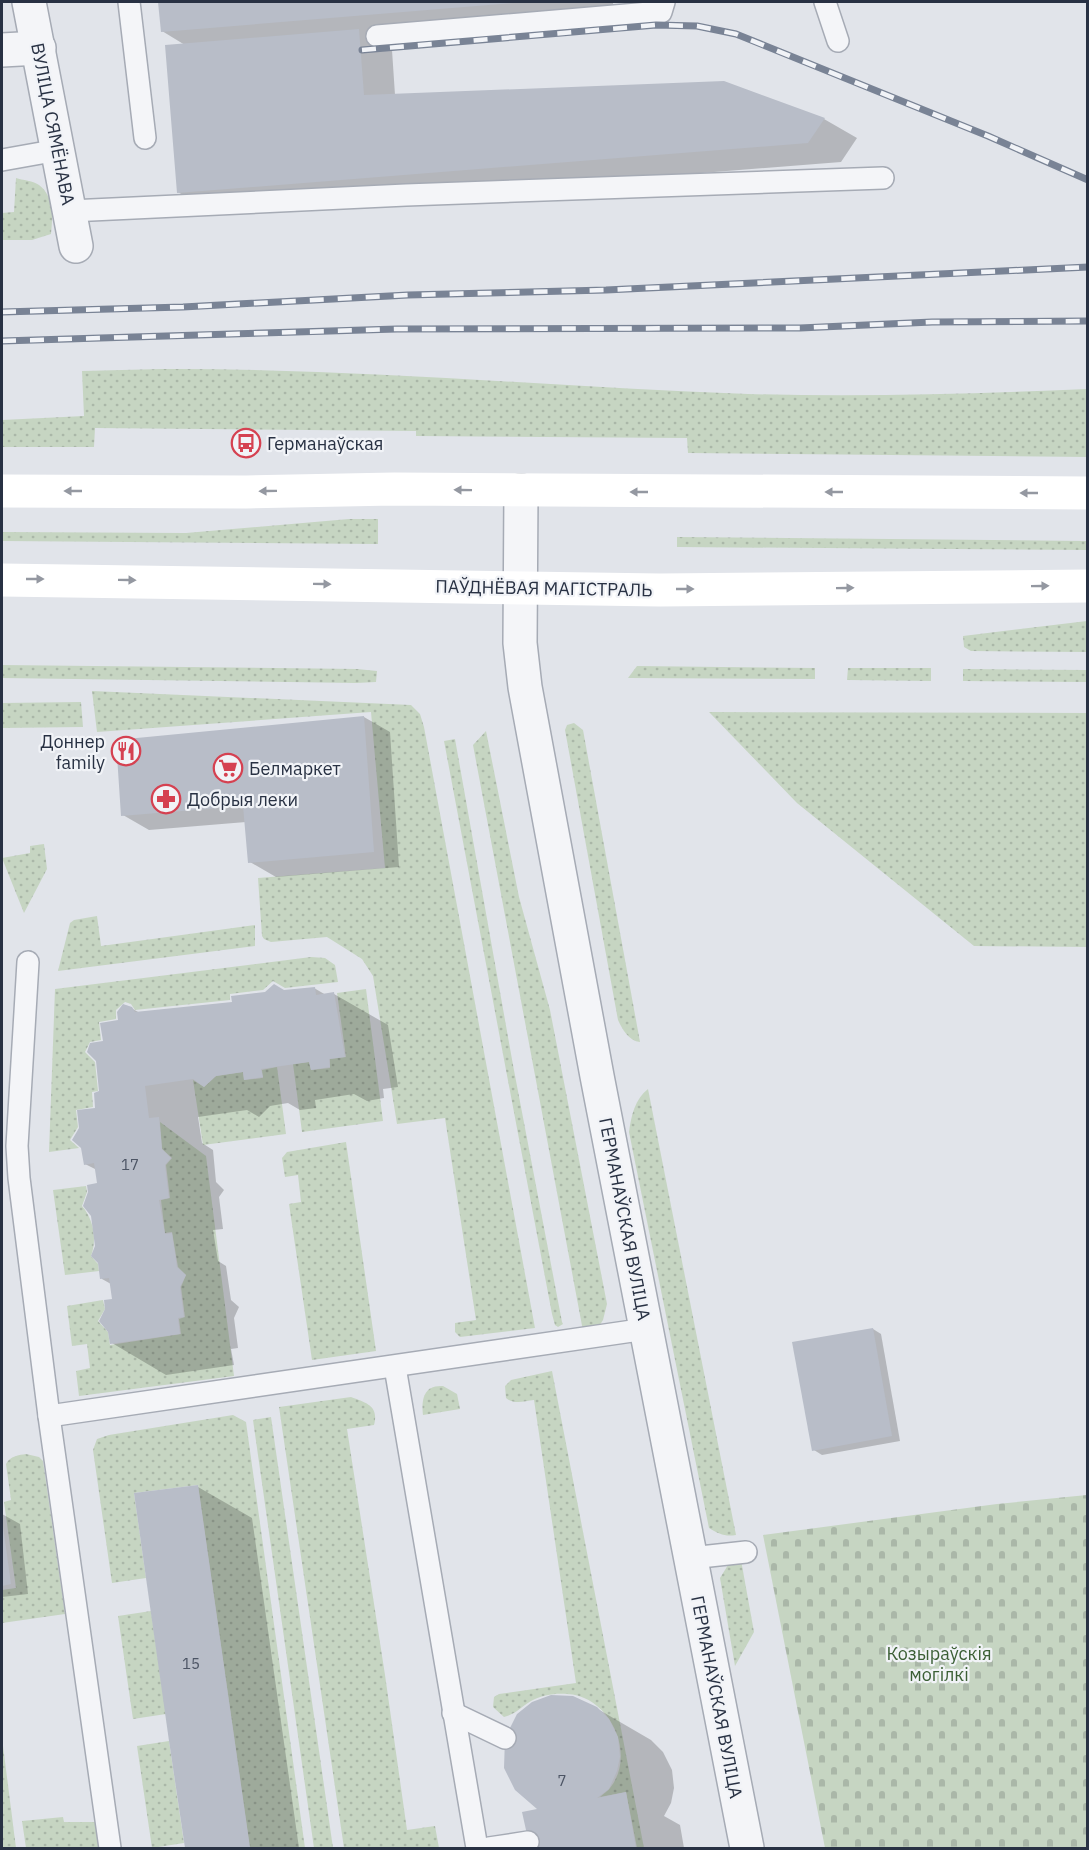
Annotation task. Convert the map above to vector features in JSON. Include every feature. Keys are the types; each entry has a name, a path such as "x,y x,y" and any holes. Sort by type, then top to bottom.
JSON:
{"main road":[{"path":"2,491 246,492 393,489 1088,493"},
{"name":"ПАЎДНЁВАЯ МАГІСТРАЛЬ","path":"2,580 672,590 1088,586"}],"street":[{"name":"ВУЛІЦА СЯМЁНАВА","path":"29,2 76,246"},
{"path":"2,50 39,48"},
{"name":"ГЕРМАНАЎСКАЯ ВУЛІЦА","path":"521,491 520,644 525,687 747,1848"}],"lane":[{"path":"129,2 145,138"},
{"path":"377,36 662,12 664,2"},
{"path":"825,2 838,41"},
{"path":"2,160 58,150"},
{"path":"70,211 394,195 882,178"},
{"path":"28,962 17,1146 10,1179 50,1416 110,1848"},
{"path":"50,1416 646,1329"},
{"path":"395,1367 477,1848"},
{"path":"691,1558 746,1552"},
{"path":"453,1713 505,1738"},
{"path":"489,1848 528,1842"}],"green space":[{"path":"16,178 37,184 44,190 50,201 51,234 32,240 2,240 2,213 14,212"},
{"path":"162,369 382,375 748,394 918,394 1087,389 1087,457 688,453 687,438 416,436 416,431 95,428 94,447 2,447 2,420 84,416 82,371"},
{"path":"349,519 378,519 378,544 2,541 2,532 186,533"},
{"path":"677,537 1087,541 1088,550 677,547"},
{"path":"1087,621 1087,652 971,651 964,647 963,636"},
{"path":"2,665 377,671 376,682 356,683 2,678"},
{"path":"637,666 815,668 815,679 628,678"},
{"path":"848,668 931,668 931,681 847,680"},
{"path":"963,669 1087,670 1087,682 963,681"},
{"path":"92,691 411,705 420,714 535,1328 460,1337 455,1332 455,1323 476,1320 445,1118 397,1124 373,976 362,959 327,937 271,942 262,936 258,878 385,868 371,712 97,732"},
{"path":"81,702 83,727 2,728 2,703"},
{"path":"709,712 1087,713 1087,947 974,946 797,803"},
{"path":"574,723 583,730 640,1042 629,1037 618,1020 565,730 567,725"},
{"path":"486,731 519,897 550,1010 607,1304 603,1320 597,1329 583,1331 473,745"},
{"path":"455,739 513,1065 563,1324 558,1327 555,1325 552,1314 444,741"},
{"path":"44,844 47,869 24,913 2,858 30,853 30,846"},
{"path":"97,916 101,946 255,925 255,946 58,971 70,923 74,920"},
{"path":"311,957 325,958 335,965 338,982 285,988 273,981 263,990 230,994 230,1000 135,1010 131,1004 125,1002 116,1010 116,1019 99,1022 101,1040 90,1042 85,1052 95,1062 98,1091 92,1092 93,1107 76,1110 78,1127 70,1140 79,1148 49,1152 55,989"},
{"path":"366,989 383,1121 302,1132 293,1064 309,1062 311,1070 330,1068 330,1059 346,1057 337,993"},
{"path":"277,1067 286,1134 203,1145 193,1080 204,1087 216,1076 243,1072 244,1080 263,1078 262,1070"},
{"path":"648,1089 736,1535 729,1536 709,1528 629,1132 634,1108"},
{"path":"160,1122 206,1156 234,1376 79,1396 76,1371 90,1368 87,1344 72,1346 67,1306 103,1300 105,1309 98,1321 108,1332 110,1345 181,1334 179,1319 185,1317 181,1287 186,1275 178,1267 172,1232 165,1233 161,1200 170,1198 166,1165 172,1158 162,1149"},
{"path":"346,1142 376,1351 312,1360 289,1204 301,1202 298,1175 285,1177 282,1158 287,1152"},
{"path":"86,1186 87,1192 82,1206 92,1224 94,1243 91,1256 98,1264 99,1271 65,1275 53,1190"},
{"path":"552,1371 644,1848 637,1848 626,1792 600,1797 610,1788 618,1774 621,1759 620,1744 615,1729 596,1705 582,1697 558,1694 535,1699 504,1717 493,1707 494,1697 499,1694 576,1683 534,1400 520,1402 509,1400 506,1398 505,1386 511,1380"},
{"path":"443,1386 457,1394 460,1409 423,1415 425,1394 432,1388"},
{"path":"351,1397 367,1403 375,1413 374,1425 347,1429 407,1830 435,1826 439,1848 344,1848 279,1407"},
{"path":"233,1415 246,1422 305,1848 250,1848 198,1485 134,1493 146,1578 112,1583 93,1450 97,1439 109,1435"},
{"path":"271,1417 333,1848 314,1848 253,1420"},
{"path":"18,1455 39,1457 43,1461 65,1614 2,1623 2,1590 16,1588 4,1502 11,1500 6,1464"},
{"name":"Козыраўскія могілкі","path":"1087,1495 1087,1848 825,1848 763,1535 997,1504"},
{"path":"741,1560 754,1632 735,1666 720,1578 728,1565"},
{"path":"151,1611 166,1714 133,1719 118,1616"},
{"path":"2,1738 16,1848 2,1848"},
{"path":"169,1741 184,1843 152,1848 137,1746"},
{"path":"63,1817 64,1822 97,1822 101,1848 26,1848 22,1821"}],"building":[{"path":"158,2 513,2 513,3 161,32"},
{"path":"359,29 364,95 724,81 825,118 808,143 177,193 165,45"},
{"path":"364,716 374,852 248,863 243,806 121,816 116,740"},
{"path":"274,984 284,990 315,987 316,995 334,992 345,1057 329,1059 330,1067 311,1070 309,1062 261,1069 263,1077 244,1080 243,1072 216,1076 204,1087 193,1079 145,1086 149,1118 159,1117 162,1149 171,1158 165,1165 169,1198 159,1200 165,1234 172,1233 177,1267 186,1275 180,1287 184,1317 178,1318 180,1334 110,1344 108,1332 99,1321 105,1309 104,1300 112,1299 109,1278 100,1279 98,1263 91,1256 95,1246 91,1216 83,1206 88,1192 87,1185 97,1183 94,1163 84,1165 81,1148 72,1140 79,1128 77,1110 95,1108 94,1093 99,1091 96,1061 87,1052 90,1043 103,1041 100,1023 118,1020 117,1012 123,1004 132,1007 135,1012 232,1002 231,996 265,992"},
{"path":"873,1328 892,1436 812,1451 792,1342"},
{"path":"198,1485 250,1848 185,1848 169,1741 134,1493"},
{"path":"2,1519 11,1584 2,1586"},
{"path":"551,1695 573,1696 597,1707 609,1719 618,1737 620,1757 609,1789 597,1798 626,1792 636,1848 530,1848 522,1812 537,1809 515,1790 504,1768 505,1738 517,1714 532,1702"}],"railway":[{"path":"362,50 656,25 697,26 736,34 988,136 1088,180"},
{"path":"2,312 183,307 408,295 606,290 1088,267"},
{"path":"2,341 397,329 800,328 932,322 1088,321"}],"place":[{"name":"Германаўская","path":"246,443"},
{"name":"Доннер family","path":"126,751"},
{"name":"Белмаркет","path":"228,768"},
{"name":"Добрыя леки","path":"166,799"}]}
